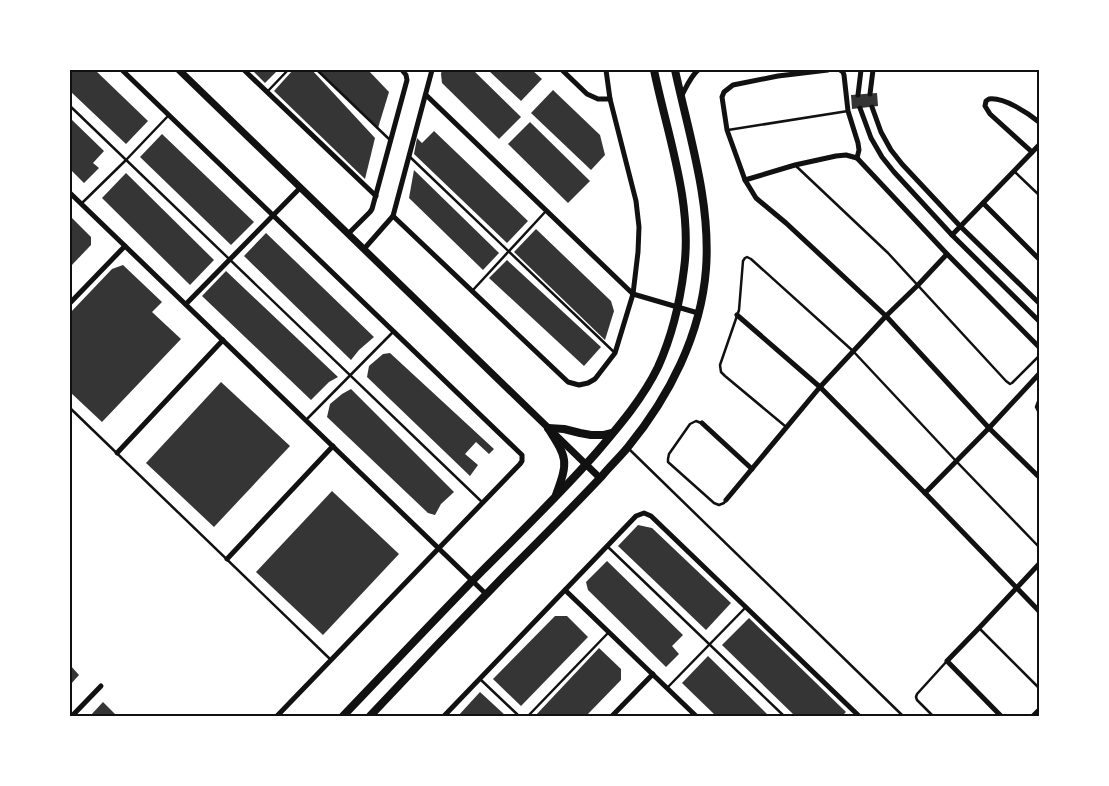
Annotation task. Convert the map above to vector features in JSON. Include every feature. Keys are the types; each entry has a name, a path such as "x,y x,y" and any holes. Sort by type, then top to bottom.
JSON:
{"main road":[{"path":"343,716 586,464 635,406 658,367 671,335 678,307 685,268 686,239 684,210 675,157 654,70"},
{"path":"370,716 628,448 652,415 676,374 690,342 698,313 706,269 707,240 704,207 694,153 675,70"},
{"path":"548,428 564,429 591,435 613,433"},
{"path":"548,428 562,451 565,463 564,474 555,497"}],"street":[{"path":"122,70 522,456 520,464 277,716"},
{"path":"178,70 600,478"},
{"path":"244,70 376,196"},
{"path":"348,234 370,212 376,196 407,80 402,70"},
{"path":"364,249 394,216 432,70"},
{"path":"562,70 587,94 598,99 610,99"},
{"path":"394,216 568,382 578,385 595,379 614,353 633,294 639,227 636,201 610,99 606,70"},
{"path":"681,97 688,82 698,70"},
{"path":"828,70 778,76 733,85 724,92 722,97 727,130 745,180 756,198 786,223 886,316 989,428 1039,477"},
{"path":"840,70 844,75 848,111 858,143 857,158"},
{"path":"858,95 861,70"},
{"path":"870,94 873,70"},
{"path":"426,95 633,294 698,313"},
{"path":"1032,152 990,114 985,106 986,101 989,98 998,99 1023,111 1039,122"},
{"path":"872,107 881,132 902,164 960,226 1039,303"},
{"path":"860,108 871,138 882,157 894,172 952,235 1039,321"},
{"path":"952,235 1039,145"},
{"path":"745,180 795,164 836,156 857,158 1039,346"},
{"path":"186,304 300,188"},
{"path":"71,196 82,204 486,594"},
{"path":"984,203 1039,259"},
{"path":"70,303 125,246"},
{"path":"726,500 820,387 886,316 948,254"},
{"path":"737,315 820,387 1039,611"},
{"path":"117,453 223,340"},
{"path":"925,493 1039,374"},
{"path":"702,423 752,469"},
{"path":"227,559 333,446"},
{"path":"444,716 636,516 644,513 648,514 666,530 859,716"},
{"path":"1001,716 946,661 980,628 1039,564"},
{"path":"565,590 696,716"},
{"path":"612,716 652,674"},
{"path":"72,716 101,686"},
{"path":"1033,716 1039,710"}],"lane":[{"path":"267,92 288,70"},
{"path":"317,70 390,140"},
{"path":"70,106 482,503"},
{"path":"727,130 848,111"},
{"path":"82,204 169,115"},
{"path":"409,155 614,353"},
{"path":"795,164 888,253 1006,381 1010,384 1012,383 1039,356"},
{"path":"1014,172 1039,195"},
{"path":"472,291 547,210"},
{"path":"786,427 721,372 720,365 739,310 743,261 747,257 853,351 1039,547"},
{"path":"306,420 394,332"},
{"path":"1039,399 1036,407 1039,413"},
{"path":"70,408 331,660"},
{"path":"702,423 696,421 690,424 669,454 668,462 714,503 724,504 726,500"},
{"path":"628,448 903,716"},
{"path":"607,546 784,716"},
{"path":"668,688 746,607"},
{"path":"980,628 1039,688"},
{"path":"528,716 609,632"},
{"path":"933,716 916,697 946,661"},
{"path":"480,678 518,716"}],"building":[{"path":"70,70 95,70 148,121 126,144 70,91"},
{"path":"252,70 278,70 265,83"},
{"path":"293,70 312,70 375,138 365,179 274,91"},
{"path":"318,70 368,70 389,92 378,128"},
{"path":"442,70 473,70 521,117 499,139 442,83"},
{"path":"488,70 532,70 542,79 521,101"},
{"path":"553,90 600,135 605,155 591,170 531,113"},
{"path":"877,93 878,106 852,109 851,95"},
{"path":"70,118 104,151 93,163 99,168 84,183 70,169"},
{"path":"530,122 590,181 568,203 508,144"},
{"path":"434,131 528,221 507,243 414,154 417,138 422,143"},
{"path":"162,134 254,222 231,245 140,157"},
{"path":"414,170 499,253 483,270 409,198"},
{"path":"126,173 214,260 190,285 102,198"},
{"path":"70,216 91,237 91,245 70,267"},
{"path":"536,229 611,301 614,311 605,340 514,252"},
{"path":"266,233 374,337 351,360 244,256"},
{"path":"507,260 601,347 584,366 489,278"},
{"path":"123,265 162,302 152,312 181,339 102,422 70,392 70,313 112,269"},
{"path":"226,271 338,377 329,382 311,400 202,296"},
{"path":"390,353 494,449 489,454 476,442 465,454 478,465 470,476 367,377 369,366 383,354"},
{"path":"221,382 290,446 214,527 146,463"},
{"path":"351,389 454,492 441,504 435,515 428,513 327,417 330,404"},
{"path":"332,491 399,554 323,635 256,572"},
{"path":"638,525 652,528 731,603 706,630 618,546"},
{"path":"607,561 683,635 672,646 679,654 666,667 588,590 586,582"},
{"path":"555,616 567,616 588,637 521,706 493,679"},
{"path":"749,618 846,712 842,716 795,716 722,645"},
{"path":"599,648 621,669 621,680 586,716 535,716"},
{"path":"708,656 769,716 716,716 682,683"},
{"path":"70,665 79,675 70,685"},
{"path":"480,692 506,716 458,716"},
{"path":"103,702 117,716 90,716"}]}
